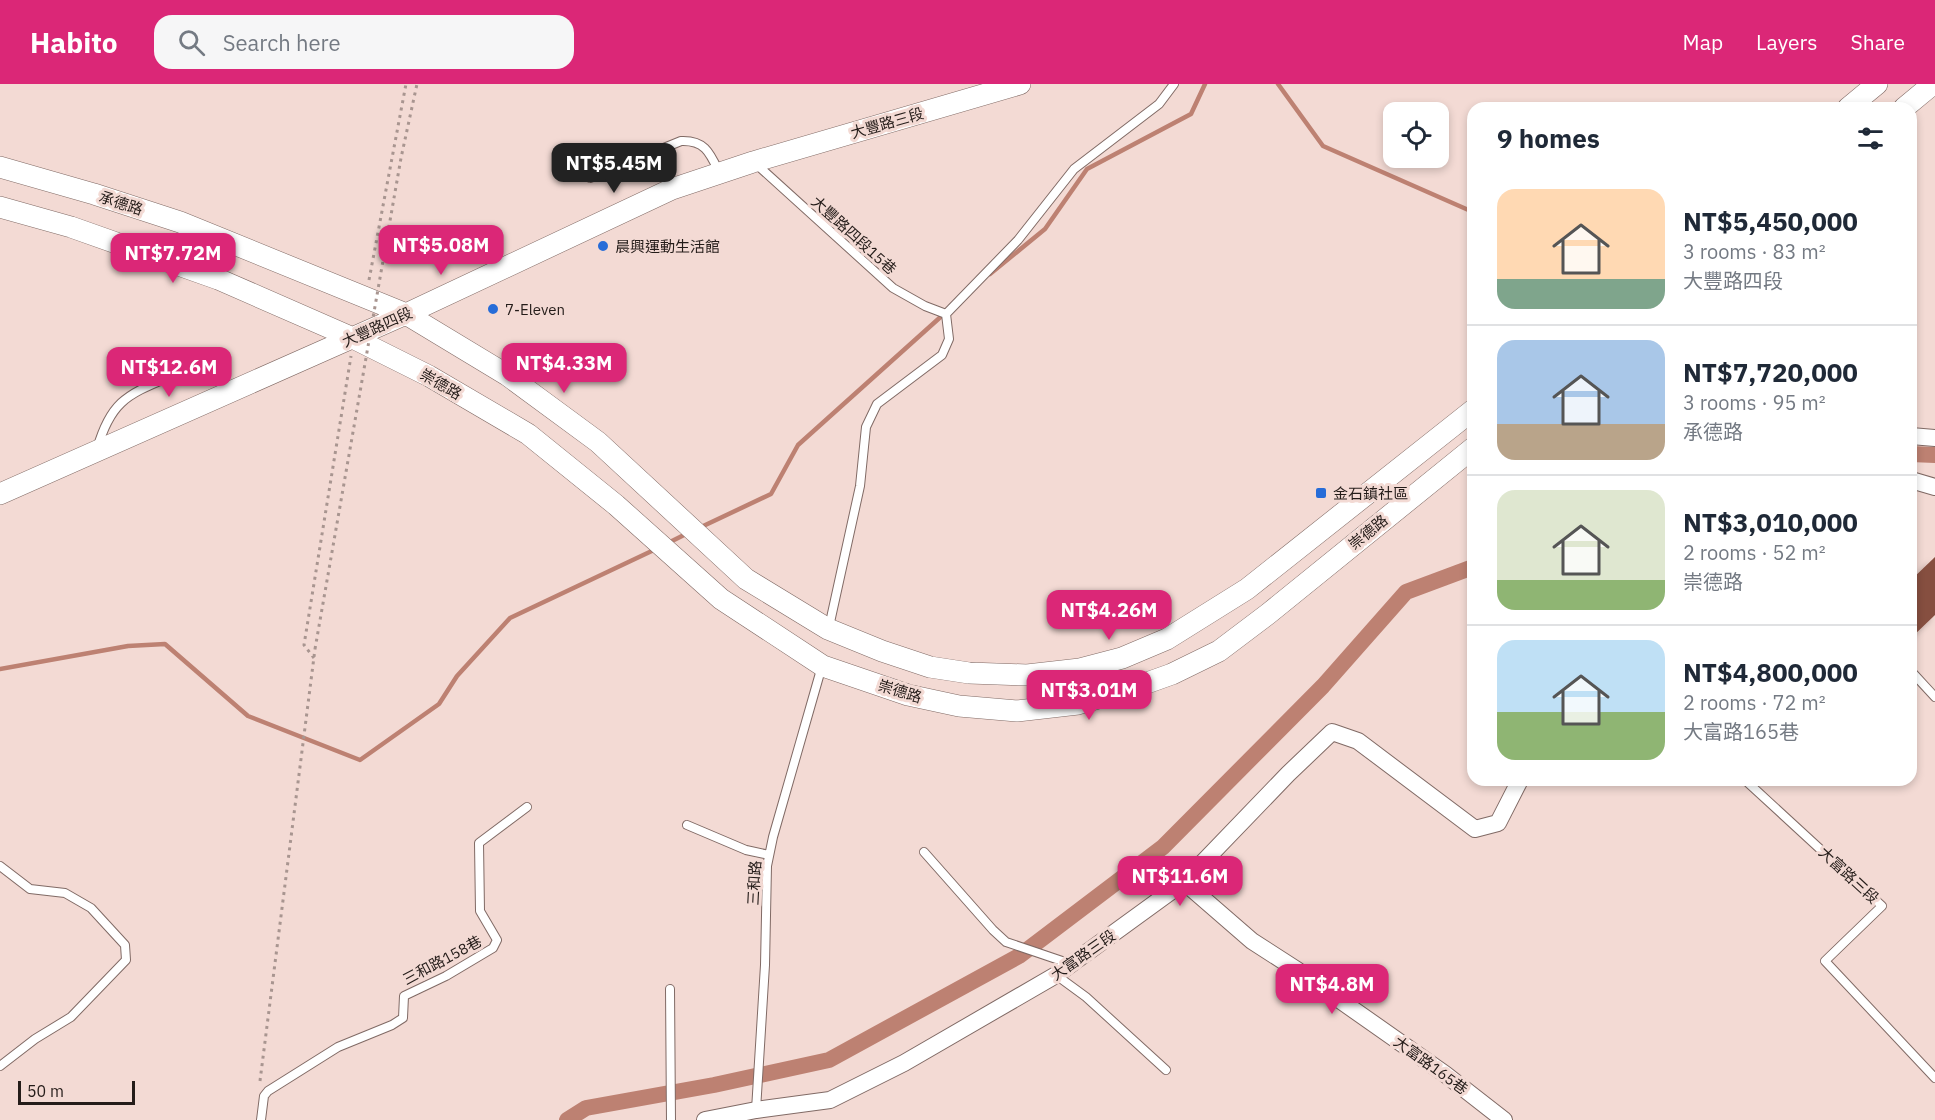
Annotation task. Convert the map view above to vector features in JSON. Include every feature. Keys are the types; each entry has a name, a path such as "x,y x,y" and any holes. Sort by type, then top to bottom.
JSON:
{"street":[{"name":"大豐路三段","path":"753,162 1020,84"},
{"path":"1855,102 1877,84"},
{"path":"1911,102 1933,84"},
{"name":"大豐路四段","path":"0,494 406,314 672,189 753,162"},
{"name":"承德路","path":"0,167 180,222 406,314"},
{"path":"0,207 70,227 218,279 353,338"},
{"name":"崇德路","path":"406,314 507,375 598,442 746,579 828,629 930,668 969,673 1026,675 1080,669 1122,658 1167,639 1246,589 1467,415"},
{"name":"崇德路","path":"353,338 429,376 528,434 616,505 721,599 823,666 908,695 959,706 1017,711 1078,704 1172,674 1219,651 1467,453"},
{"path":"1917,436 1935,438"},
{"path":"1917,482 1935,487"},
{"name":"大富路三段","path":"705,1120 756,1110 830,1100 904,1063 1062,966 1184,882 1288,774 1332,732 1358,741 1475,829 1498,823 1517,786"},
{"name":"大富路165巷","path":"1184,882 1252,941 1325,989 1445,1074 1504,1120"}],"lane":[{"path":"828,629 860,486 866,427 877,404 942,355 949,339 946,314 1018,240 1074,169 1159,104 1174,84"},
{"path":"590,178 681,141 693,140 709,151 719,173"},
{"name":"大豐路四段15巷","path":"753,162 893,288 925,306 946,314"},
{"path":"96,452 104,426 119,405 139,389 167,378"},
{"name":"三和路","path":"756,1110 765,965 767,866 823,666"},
{"path":"1917,678 1935,697"},
{"name":"大富路三段","path":"1752,786 1882,906 1825,961 1935,1078"},
{"name":"三和路158巷","path":"261,1120 264,1096 268,1091 338,1047 392,1025 403,1018 404,996 446,976 493,948 497,940 480,911 479,843 526,807"},
{"path":"687,825 746,850 769,855"},
{"path":"924,852 1006,942 1042,954 1062,966 1086,997 1166,1070"},
{"path":"0,866 30,889 65,893 91,908 125,945 126,960 71,1017 35,1039 0,1066"},
{"path":"670,989 671,1120"}],"path":[{"path":"365,297 406,84"},
{"path":"260,1084 315,649 399,170 417,84"},
{"path":"314,658 304,645 350,369 353,338"}],"building":[{"path":"1935,557 1935,615 1917,632 1917,574"}],"waterway":[{"path":"990,274 1045,229 1087,169 1191,114 1205,84"},
{"path":"1278,84 1323,146 1467,209"},
{"path":"699,528 771,494 798,445 945,313"},
{"path":"1917,454 1935,455"},
{"path":"666,544 688,533"},
{"path":"0,669 128,646 165,644 248,716 360,760 439,704 457,676 510,618 656,549"},
{"path":"567,1120 586,1108 714,1085 829,1060 1019,956 1163,847 1323,686 1406,592 1467,569"}],"place":[{"name":"晨興運動生活館","path":"603,246"},
{"name":"7-Eleven","path":"493,309"},
{"name":"金石鎮社區","path":"1321,493"}]}
